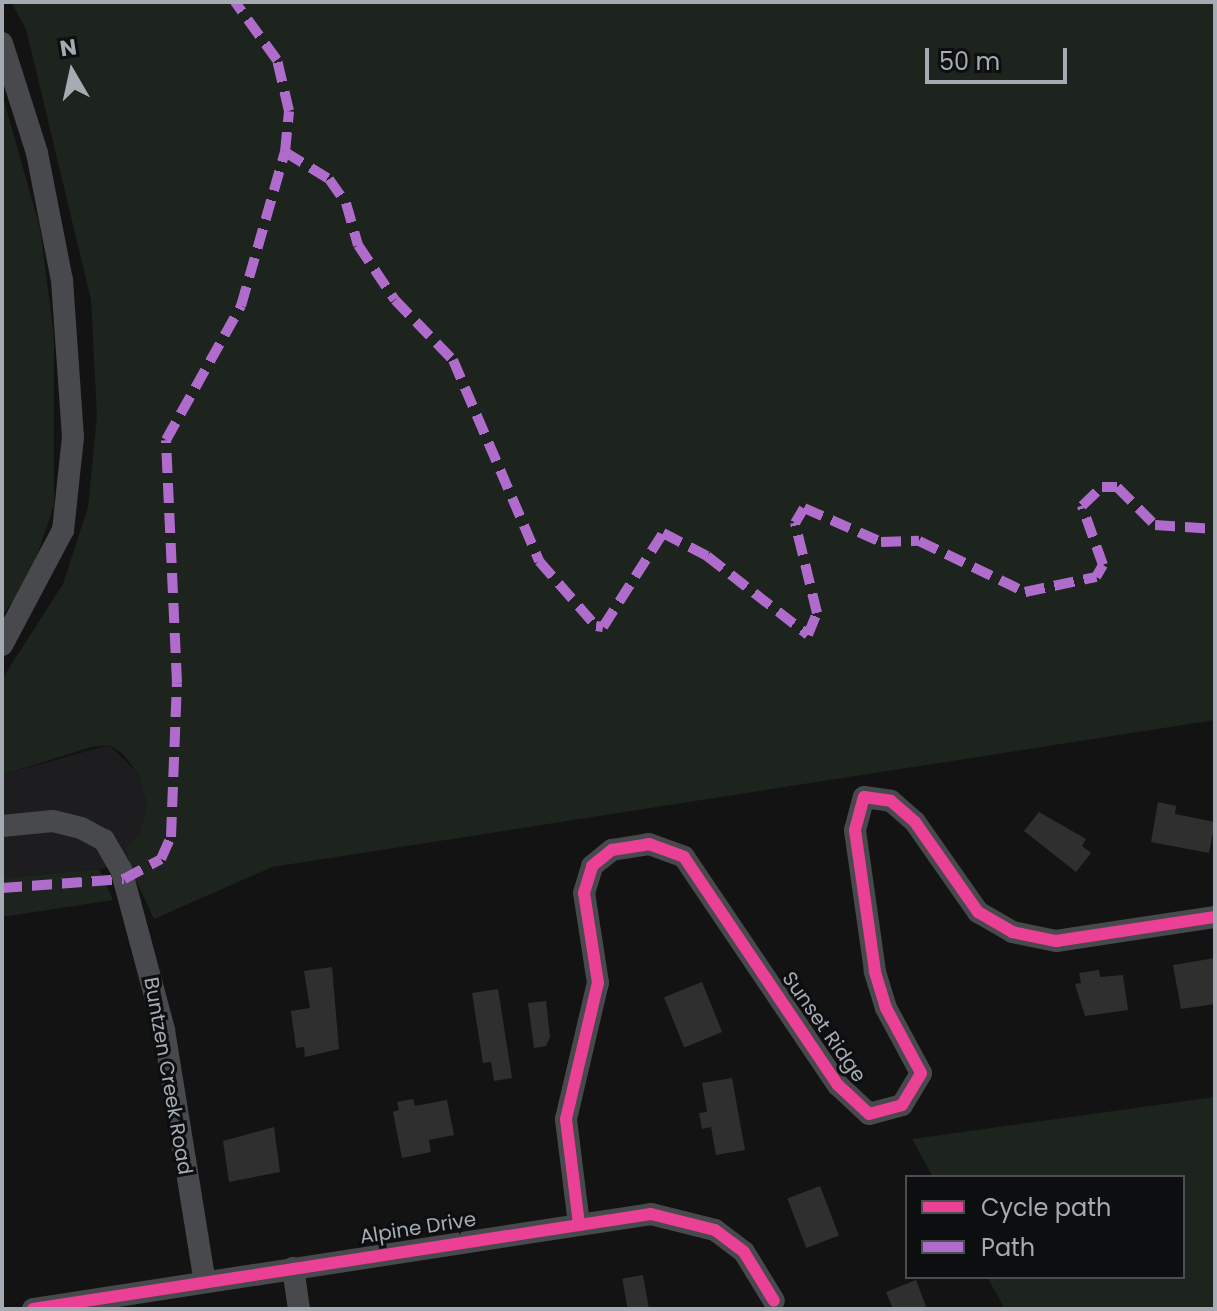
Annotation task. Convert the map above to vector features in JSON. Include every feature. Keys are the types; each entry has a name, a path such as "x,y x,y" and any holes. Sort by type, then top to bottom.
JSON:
{"street":[{"path":"2,43 37,153 62,280 73,437 63,530 2,645"},
{"name":"Sunset Ridge","path":"579,1224 566,1119 598,983 584,893 592,866 612,850 649,844 684,857 838,1085 869,1114 902,1105 921,1073 877,981 855,830 864,797 891,801 915,822 978,912 1012,932 1056,941 1215,917"},
{"name":"Buntzen Creek Road","path":"2,826 53,821 81,828 104,840 121,869 164,1030 205,1282"},
{"name":"Alpine Drive","path":"33,1309 651,1214 693,1220 744,1252 774,1301"},
{"path":"293,1268 299,1309"}],"shaded area":[{"path":"11,2 1215,2 1215,720 272,867 154,919 129,866 126,847 139,835 147,805 138,773 122,753 109,745 91,747 2,775 2,679 63,584 88,507 97,415 91,300 26,29"},
{"path":"2,94 40,228 54,337 54,505 30,577 2,616"},
{"path":"109,745 138,773 147,805 139,836 126,847 129,866 2,878 2,775"},
{"path":"99,869 113,900 2,917 2,878"},
{"path":"1215,1097 1215,1309 1005,1309 988,1279 1185,1279 1185,1175 932,1175 912,1139"}],"building":[{"path":"1158,802 1176,806 1175,814 1215,822 1209,853 1151,842"},
{"path":"1039,812 1086,839 1082,846 1091,853 1076,872 1024,831"},
{"path":"1215,958 1215,1004 1181,1009 1173,965"},
{"path":"332,967 339,1049 305,1057 304,1047 296,1048 291,1011 310,1008 304,971"},
{"path":"1099,970 1100,977 1123,975 1128,1010 1085,1016 1075,984 1081,983 1079,973"},
{"path":"702,982 722,1032 684,1047 664,997"},
{"path":"498,989 512,1078 494,1081 491,1062 483,1063 472,993"},
{"path":"546,1001 550,1037 546,1046 534,1048 528,1003"},
{"path":"732,1078 745,1150 716,1155 711,1127 702,1129 699,1113 707,1112 702,1083"},
{"path":"413,1099 415,1106 447,1100 454,1135 429,1140 431,1152 402,1158 393,1112 399,1110 397,1102"},
{"path":"274,1127 280,1172 229,1182 223,1141"},
{"path":"820,1186 839,1235 806,1248 787,1199"},
{"path":"643,1275 649,1309 628,1309 622,1279"},
{"path":"916,1280 927,1309 893,1309 886,1292"}],"marked path":[{"path":"2,888 124,879 161,859 171,837 177,683 166,440 241,306 285,152 289,111 277,60 235,2"},
{"path":"285,152 329,179 346,203 358,245 395,300 453,360 539,561 596,626 603,627 663,533 707,556 808,635 817,613 795,523 804,508 881,542 919,541 1025,592 1096,577 1103,565 1082,506 1102,487 1117,487 1155,525 1215,529"}],"cycle path":[{"path":"579,1224 566,1119 598,983 584,893 592,866 612,850 649,844 684,857 838,1085 869,1114 902,1105 921,1073 886,1008 875,971 855,830 864,797 891,801 915,822 978,912 1012,932 1056,941 1215,917"},
{"path":"33,1309 651,1214 715,1230 744,1252 774,1301"}]}
